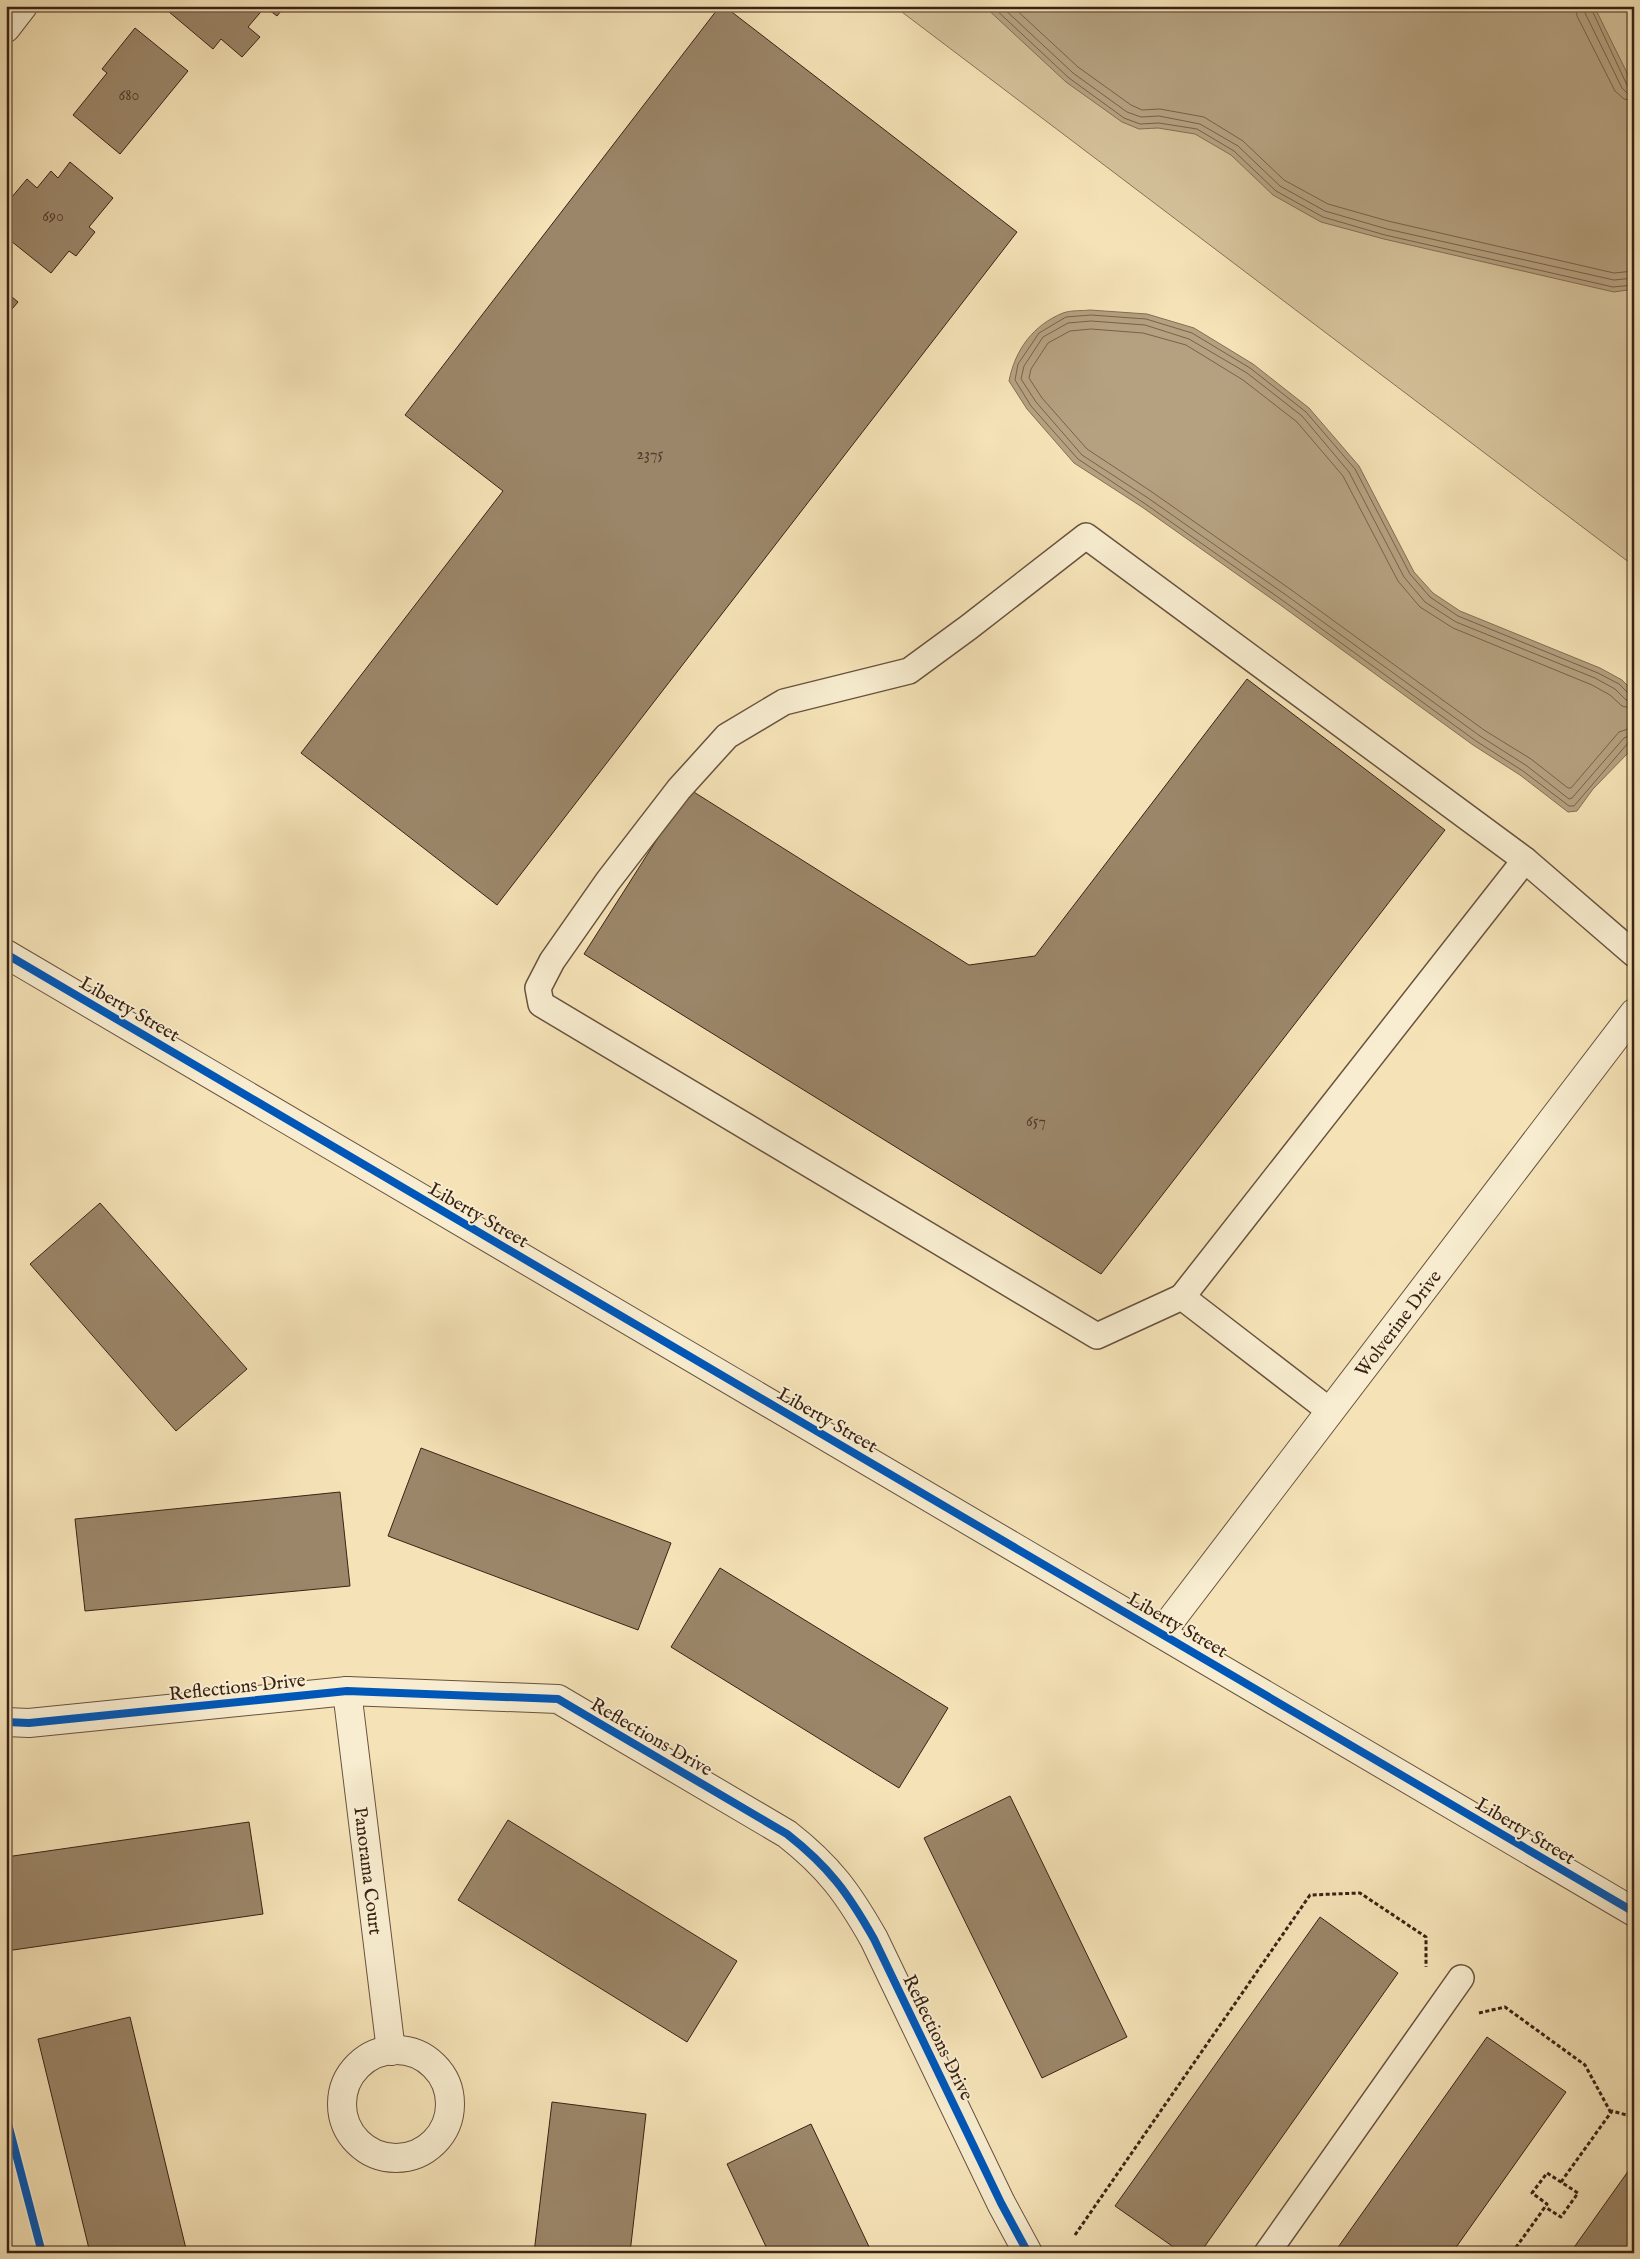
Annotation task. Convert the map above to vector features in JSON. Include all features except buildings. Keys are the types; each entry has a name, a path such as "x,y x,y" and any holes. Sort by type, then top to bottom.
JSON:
{"street":[{"path":"6,28 23,6"},
{"name":"Liberty Street","path":"6,954 1634,1912"},
{"name":"Wolverine Drive","path":"1161,1633 1634,1013"},
{"name":"Reflections Drive","path":"6,1722 29,1723 347,1691 558,1699 787,1834 814,1855 837,1881 854,1903 874,1940 1001,2203 1028,2253"},
{"name":"Panorama Court","path":"347,1691 391,2051"}],"lane":[{"path":"1525,860 1182,1297 1097,1336 541,1004 538,988 552,962 608,881 679,789 727,736 784,702 909,670 969,627 1086,536 1525,860 1634,954"},
{"path":"1182,1297 1330,1411"},
{"path":"1267,2253 1461,1978"}],"path":[{"path":"1075,2235 1310,1895 1360,1893 1426,1937 1426,1994 1459,2018 1505,2007 1585,2065 1611,2113"},
{"path":"1562,2182 1612,2111 1634,2117"},
{"path":"1512,2253 1547,2204 1532,2193 1547,2173 1578,2193 1561,2217 1545,2207"}],"shaded area":[{"path":"894,6 1634,6 1634,566"}],"water":[{"path":"984,6 1594,6 1634,87 1634,289 1614,292 1384,239 1321,222 1273,195 1231,155 1195,134 1158,128 1139,129 1122,122 1066,82"},
{"path":"1090,310 1147,314 1194,328 1253,364 1309,408 1359,466 1414,572 1433,593 1460,611 1600,668 1622,680 1634,692 1634,742 1628,753 1593,789 1577,811 1568,812 1520,775 1473,745 1142,507 1074,463 1027,409 1009,381 1021,349 1043,324 1063,313"}],"cycle path":[{"path":"6,954 1634,1912"},
{"path":"6,1722 29,1723 347,1691 558,1699 787,1834 826,1870 846,1894 874,1939 1001,2203 1028,2253"},
{"path":"6,2116 42,2253"}]}
